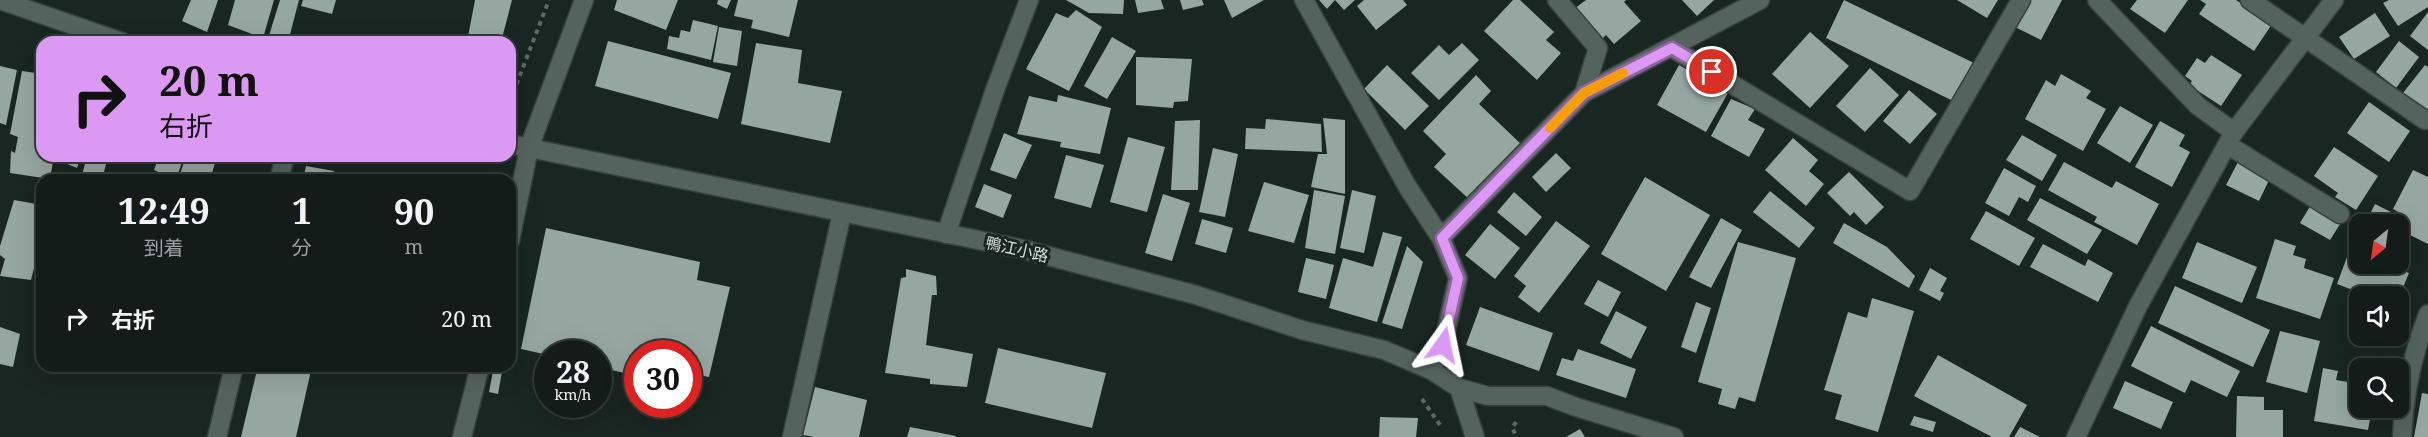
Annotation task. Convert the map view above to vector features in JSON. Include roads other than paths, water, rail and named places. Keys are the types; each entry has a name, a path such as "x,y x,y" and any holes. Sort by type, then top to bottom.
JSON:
{"street":[{"path":"0,0 105,36"},
{"path":"516,212 529,148 584,0"},
{"path":"946,234 996,87 1029,0"},
{"path":"1304,0 1407,186 1442,238 1458,278 1443,345 1431,370"},
{"path":"1557,0 1598,48 1584,93"},
{"path":"1442,238 1584,93 1760,0"},
{"path":"1672,48 1910,191 2021,0"},
{"path":"2097,0 2231,138 2340,214"},
{"path":"2250,0 2425,120"},
{"path":"2076,437 2138,306 2231,138 2334,0"},
{"name":"鴨江小路","path":"516,145 1022,249 1196,296 1302,330 1384,350 1431,370 1460,388 1488,396 1547,396 1674,437"},
{"path":"792,437 842,213"},
{"path":"2402,437 2404,399 2428,314"},
{"path":"218,437 233,372"},
{"path":"462,437 478,372"},
{"path":"1460,388 1475,437"}]}
